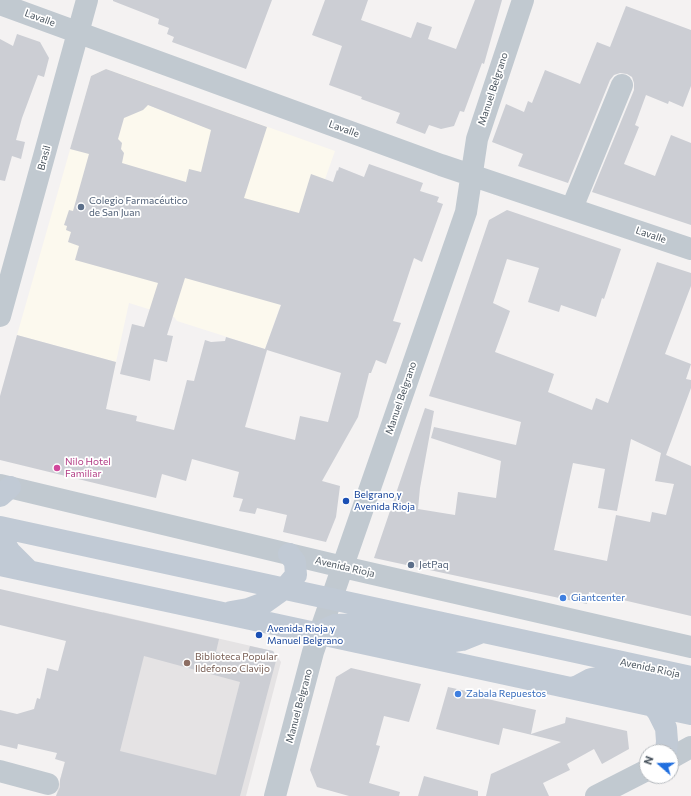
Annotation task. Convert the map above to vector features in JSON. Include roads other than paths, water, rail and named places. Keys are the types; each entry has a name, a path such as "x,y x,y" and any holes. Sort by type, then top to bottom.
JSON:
{"main road":[{"name":"Avenida Rioja","path":"0,527 290,582 310,594 691,677"},
{"path":"0,536 10,552 28,571"},
{"path":"220,612 239,611 256,607 271,599 290,582 296,566 289,554"},
{"path":"0,565 691,714"},
{"path":"319,634 324,630 335,626 360,624 449,642 462,640 482,632"},
{"path":"572,688 591,679 603,677 691,694"},
{"path":"653,706 658,712 666,728 667,744"}],"street":[{"name":"Brasil","path":"0,316 87,0"},
{"name":"Manuel Belgrano","path":"275,796 313,652 466,212 477,139 523,0"},
{"name":"Lavalle","path":"0,4 472,175 691,249"},
{"path":"572,208 622,85"},
{"name":"Avenida Rioja","path":"3,489 691,646"},
{"path":"679,754 691,747"},
{"path":"0,771 48,784"},
{"path":"596,796 639,774"}],"place":[{"name":"Colegio Farmacéutico de San Juan","path":"81,207"},
{"name":"Nilo Hotel Familiar","path":"57,468"},
{"name":"Belgrano y Avenida Rioja","path":"346,501"},
{"name":"JetPaq","path":"411,565"},
{"name":"Giantcenter","path":"563,598"},
{"name":"Avenida Rioja y Manuel Belgrano","path":"259,635"},
{"name":"Biblioteca Popular Ildefonso Clavijo","path":"187,663"},
{"name":"Zabala Repuestos","path":"458,694"}]}
